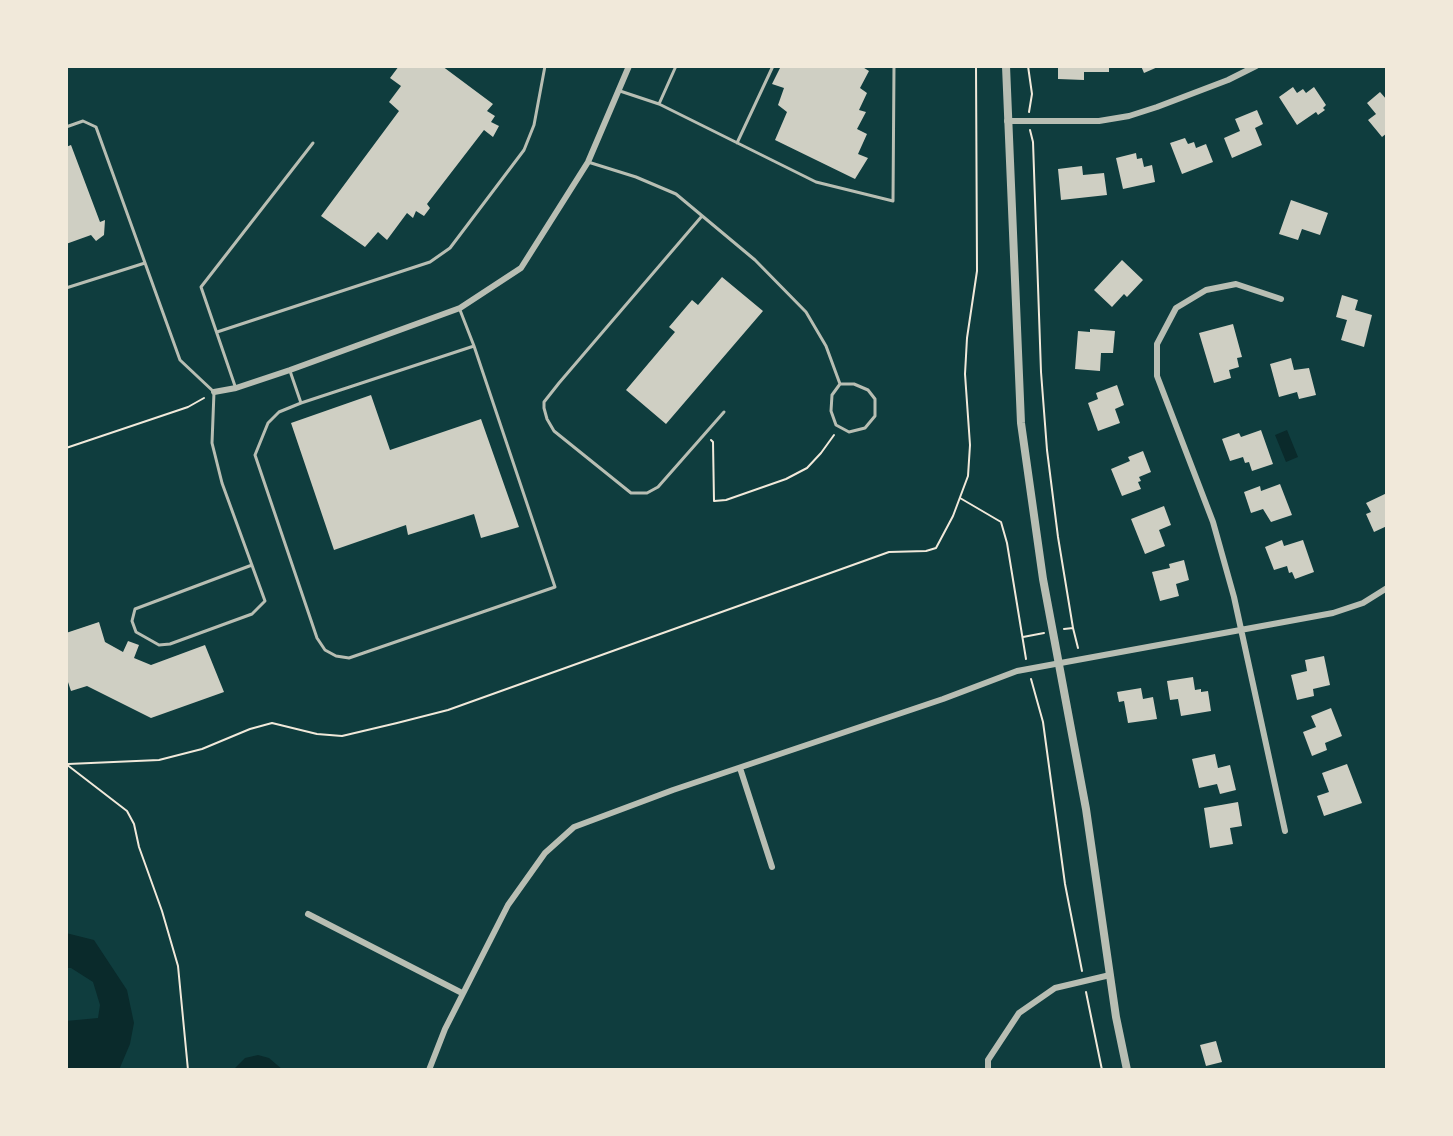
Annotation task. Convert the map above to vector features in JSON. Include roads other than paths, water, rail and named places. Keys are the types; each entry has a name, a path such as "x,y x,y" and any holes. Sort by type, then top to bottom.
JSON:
{"street":[{"path":"214,392 236,388 290,370 459,308 521,268 588,162 629,66"},
{"path":"1006,66 1021,423 1044,579 1086,809 1110,975 1127,1070"},
{"path":"1007,121 1099,121 1129,116 1228,80 1256,66"},
{"path":"1281,299 1236,284 1206,290 1176,308 1157,344 1158,376 1214,522 1242,631 1285,831"},
{"path":"429,1070 462,993 508,904 545,853 574,827 943,699 1017,671 1333,614 1363,603 1387,588"},
{"path":"740,768 772,867"},
{"path":"308,914 462,993"},
{"path":"988,1070 988,1060 1019,1013 1055,988 1110,975"}],"lane":[{"path":"217,332 430,261 450,248 524,150 534,125 544,66"},
{"path":"658,104 676,66"},
{"path":"737,143 772,66"},
{"path":"620,91 658,104 816,182 893,201 894,66"},
{"path":"66,127 83,122 96,127 180,360 214,392 212,443 222,483 252,565 265,601 252,614 170,644 159,645 136,632 132,621 135,609 252,565"},
{"path":"236,388 201,287 313,143"},
{"path":"588,162 636,177 676,194 755,260 806,312 826,346 840,384"},
{"path":"702,216 544,402 547,418 554,431 631,493 647,493 658,487 724,411"},
{"path":"66,288 145,263"},
{"path":"459,308 474,346 555,587 349,658 336,657 325,650 317,638 255,455 268,423 279,412 302,403 474,346"},
{"path":"290,370 302,403"},
{"path":"840,384 854,384 868,390 875,399 875,416 865,428 849,432 836,425 831,411 832,395 840,384"}],"water":[{"path":"1287,430 1298,457 1286,462 1275,435"},
{"path":"66,933 94,940 127,990 134,1023 130,1044 119,1070 66,1070 66,1021 98,1018 100,1005 93,982 71,968 66,968"},
{"path":"258,1055 269,1058 283,1070 233,1070 245,1058"}]}
